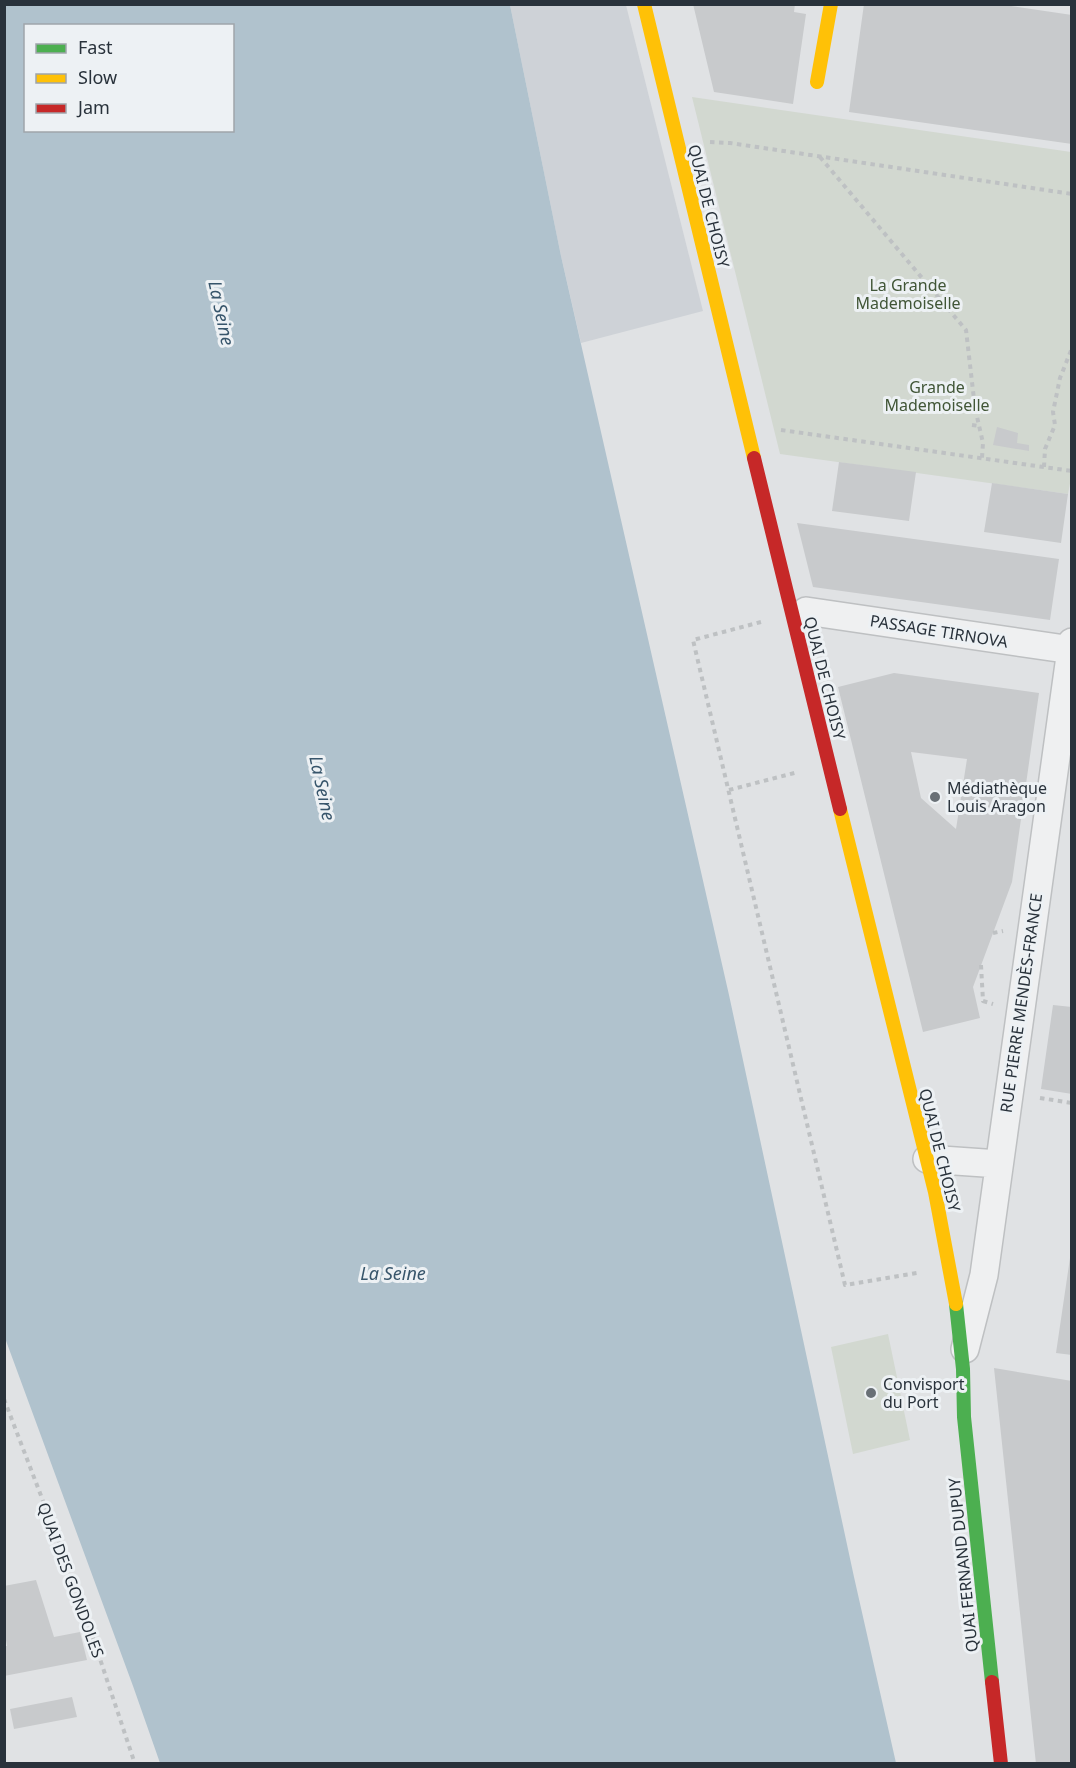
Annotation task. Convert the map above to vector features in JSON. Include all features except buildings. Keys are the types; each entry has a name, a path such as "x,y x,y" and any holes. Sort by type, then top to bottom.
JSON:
{"street":[{"name":"QUAI DE CHOISY","path":"644,4 675,140 927,1159 950,1267 962,1362"},
{"path":"817,82 831,4"},
{"name":"PASSAGE TIRNOVA","path":"806,611 1071,648"},
{"name":"RUE PIERRE MENDÈS-FRANCE","path":"962,1362 984,1275 1071,648"},
{"path":"927,1159 999,1164"},
{"name":"QUAI FERNAND DUPUY","path":"962,1362 963,1417 1001,1764"}],"path":[{"path":"704,142 730,143 1071,194"},
{"path":"819,156 966,330 975,408 983,443 982,458"},
{"path":"1044,467 1045,449 1055,425 1053,412 1060,378 1071,348"},
{"path":"972,425 979,426"},
{"path":"773,429 1071,471"},
{"path":"767,621 693,640 845,1286 950,1267"},
{"path":"729,790 799,772"},
{"path":"981,965 983,1001 994,1004"},
{"name":"QUAI DES GONDOLES","path":"4,1399 75,1587 135,1764"}],"shaded area":[{"path":"510,5 626,5 703,311 581,343"}],"green space":[{"name":"La Grande Mademoiselle","path":"692,97 1071,152 1072,473 1068,494 780,454"},
{"name":"Convisport du Port","path":"888,1334 910,1440 853,1454 831,1347"}],"water":[{"name":"La Seine","path":"5,4 510,5 561,256 729,995 896,1763 160,1763 5,1338"}],"traffic: fast":[{"path":"956,1304 963,1369 964,1417 992,1682"}],"traffic: slow":[{"path":"644,4 754,458"},
{"path":"817,82 831,4"},
{"path":"840,809 935,1192 956,1304"}],"traffic: jam":[{"path":"754,458 840,809"},
{"path":"992,1682 1001,1764"}],"place":[{"name":"Médiathèque Louis Aragon","path":"935,797"},
{"name":"Convisport du Port","path":"871,1393"}],"park label":[{"name":"Grande Mademoiselle","path":"937,396"}]}
